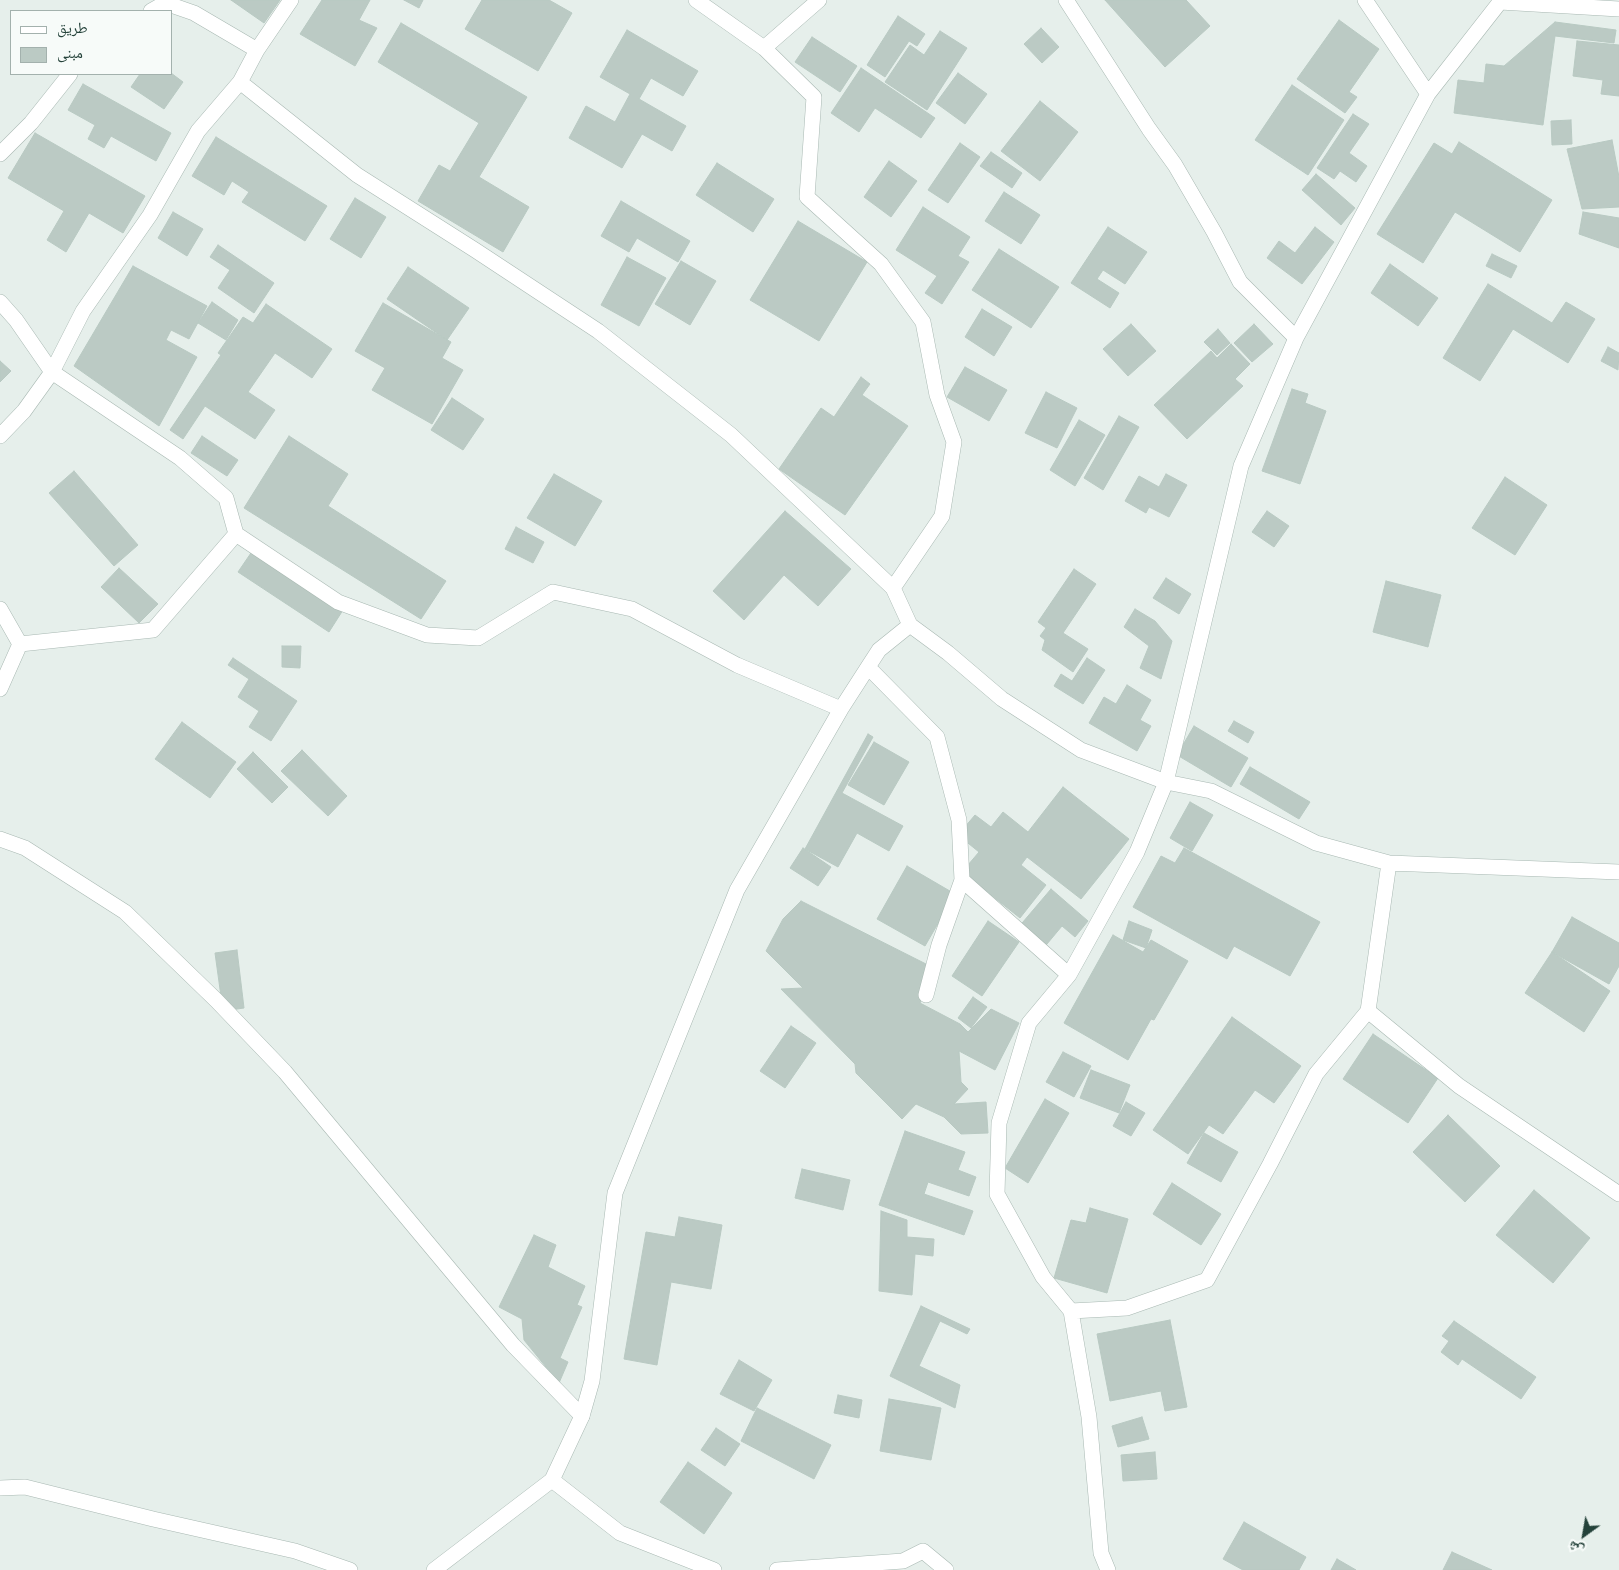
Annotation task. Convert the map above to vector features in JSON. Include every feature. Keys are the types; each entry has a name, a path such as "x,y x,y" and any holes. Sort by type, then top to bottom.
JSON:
{"street":[{"path":"0,436 24,411 52,372 83,312 150,215 198,131 240,82 258,50 291,0"},
{"path":"696,0 764,48 814,97 807,197 881,264 922,322 937,395 954,442 942,516 893,588"},
{"path":"764,48 818,0"},
{"path":"1066,0 1175,165 1214,232 1240,282 1296,338"},
{"path":"1365,0 1428,94"},
{"path":"1108,1570 1101,1554 1088,1417 1071,1311 1043,1277 997,1194 1000,1123 1029,1024 1069,975 1137,852 1166,782 1241,466 1296,338 1428,94 1500,1 1619,9"},
{"path":"153,10 165,3 194,14 258,50"},
{"path":"0,154 31,123 69,75"},
{"path":"240,82 357,175 598,331 731,435 893,588 910,624 948,653 1002,699 1080,750 1166,782 1211,791 1316,843 1389,863 1619,872"},
{"path":"0,302 16,320 52,372 180,458 226,498 236,534 338,602 427,635 478,638 553,592 632,608 736,665 841,709"},
{"path":"20,644 153,630 236,534"},
{"path":"0,609 20,644"},
{"path":"434,1570 552,1480 582,1416 592,1381 615,1193 737,890 841,709 879,650 910,624"},
{"path":"0,689 20,644"},
{"path":"868,667 937,737 959,820 962,880 938,945 926,995"},
{"path":"0,840 25,848 125,912 216,1000 285,1072 514,1345 582,1416"},
{"path":"1071,1311 1126,1308 1207,1280 1316,1074 1368,1011 1389,863"},
{"path":"962,880 1069,975"},
{"path":"1368,1011 1459,1086 1619,1194"},
{"path":"552,1480 620,1533 714,1570"},
{"path":"0,1488 25,1488 295,1551 350,1570"},
{"path":"777,1570 903,1560 923,1551 946,1570"}],"building":[{"path":"231,0 280,0 264,23"},
{"path":"322,0 370,0 359,20 377,28 355,66 300,34"},
{"path":"404,0 423,0 419,8"},
{"path":"482,0 549,0 572,13 538,71 465,29"},
{"path":"1105,0 1186,0 1210,26 1165,67"},
{"path":"898,16 925,34 917,46 909,41 885,77 867,65"},
{"path":"1339,20 1379,49 1349,92 1357,97 1345,113 1297,79"},
{"path":"1555,22 1616,30 1614,43 1555,36 1543,125 1454,113 1458,80 1484,83 1486,64 1504,66"},
{"path":"401,23 527,97 479,177 529,207 503,252 418,201 439,165 450,171 479,123 378,62"},
{"path":"1041,28 1059,47 1042,63 1024,44"},
{"path":"627,30 698,71 683,96 651,78 639,99 686,126 672,151 642,134 622,168 569,138 586,106 615,122 630,94 600,77"},
{"path":"940,31 967,48 927,110 885,82 910,45 924,55"},
{"path":"812,37 857,66 840,92 795,62"},
{"path":"1577,41 1619,45 1619,96 1601,94 1603,80 1573,76"},
{"path":"861,68 935,118 921,138 875,108 859,132 831,113"},
{"path":"958,73 987,94 965,124 936,103"},
{"path":"172,74 183,82 164,109 131,87 139,75"},
{"path":"83,84 171,133 156,161 111,136 104,148 88,139 95,125 68,110"},
{"path":"1292,85 1344,120 1308,175 1255,140"},
{"path":"1040,101 1078,132 1040,181 1001,151"},
{"path":"1353,114 1369,124 1349,153 1367,166 1356,182 1340,171 1334,179 1317,168"},
{"path":"1571,120 1572,144 1552,145 1551,121"},
{"path":"35,133 145,196 123,233 89,213 66,252 47,240 64,211 8,178"},
{"path":"216,137 327,206 305,241 242,202 249,192 232,181 224,195 192,176"},
{"path":"1612,140 1619,177 1619,207 1582,209 1567,149"},
{"path":"1459,142 1552,200 1520,252 1455,212 1423,263 1377,234 1434,143 1452,154"},
{"path":"960,143 980,157 948,203 928,190"},
{"path":"991,152 1022,173 1012,188 980,166"},
{"path":"889,161 917,181 891,217 864,197"},
{"path":"717,163 774,199 753,232 696,195"},
{"path":"1316,174 1355,208 1341,225 1302,190"},
{"path":"1004,192 1040,215 1021,244 985,221"},
{"path":"355,198 386,217 361,258 330,239"},
{"path":"621,201 690,241 678,262 637,238 629,252 601,236"},
{"path":"923,207 970,237 958,256 969,262 942,304 925,293 937,276 896,250"},
{"path":"173,212 203,229 187,256 158,238"},
{"path":"1583,212 1619,218 1619,248 1579,234"},
{"path":"798,221 867,262 819,341 750,300"},
{"path":"1108,227 1147,252 1125,284 1103,270 1097,279 1119,293 1110,308 1071,283"},
{"path":"1315,227 1334,242 1302,284 1267,258 1279,241 1295,253"},
{"path":"218,245 274,283 254,313 218,288 230,270 210,257"},
{"path":"999,249 1059,287 1031,328 972,290"},
{"path":"1492,254 1517,266 1511,278 1486,266"},
{"path":"627,257 666,278 639,326 601,305"},
{"path":"681,261 716,281 690,325 655,304"},
{"path":"1390,264 1438,298 1418,326 1371,293"},
{"path":"133,266 207,306 189,339 171,330 166,340 197,357 159,426 74,366"},
{"path":"408,267 469,308 447,340 387,299"},
{"path":"1488,284 1552,323 1566,302 1595,319 1568,363 1513,329 1480,381 1443,358"},
{"path":"212,302 238,320 226,340 198,323"},
{"path":"383,303 451,342 442,358 463,370 432,424 372,390 385,368 355,351"},
{"path":"266,304 332,349 312,378 275,353 248,392 275,410 255,439 205,406 183,439 170,430 221,355 218,353 243,317 253,323"},
{"path":"982,309 1012,327 994,356 965,337"},
{"path":"1131,324 1156,351 1128,376 1103,349"},
{"path":"1254,324 1273,344 1252,362 1234,343"},
{"path":"1218,329 1230,343 1217,355 1204,342"},
{"path":"1231,344 1250,364 1235,379 1243,386 1187,439 1154,405 1211,351 1217,358"},
{"path":"1608,347 1619,353 1618,370 1601,361"},
{"path":"0,361 11,371 0,382"},
{"path":"965,367 1007,390 989,421 947,397"},
{"path":"861,377 870,384 862,395 908,426 845,515 779,469 821,408 834,417"},
{"path":"1292,389 1308,394 1305,403 1326,411 1300,484 1262,471"},
{"path":"1046,392 1077,408 1057,448 1025,433"},
{"path":"452,398 484,419 463,450 431,430"},
{"path":"1119,416 1139,427 1103,490 1084,478"},
{"path":"1079,420 1105,435 1075,486 1050,470"},
{"path":"202,436 238,460 227,476 191,453"},
{"path":"289,436 348,474 328,506 446,581 421,619 244,508"},
{"path":"74,471 138,545 114,566 49,493"},
{"path":"554,474 602,501 575,546 527,518"},
{"path":"1166,474 1187,485 1169,517 1149,507 1146,513 1125,501 1139,476 1159,487"},
{"path":"1505,477 1547,505 1515,555 1472,528"},
{"path":"785,511 851,569 818,606 784,575 744,620 713,591"},
{"path":"1267,511 1289,526 1274,547 1252,532"},
{"path":"516,527 544,542 533,563 505,549"},
{"path":"253,550 343,610 329,632 238,572"},
{"path":"119,568 158,604 139,623 101,587"},
{"path":"1074,569 1096,584 1063,633 1088,649 1073,672 1042,650 1045,640 1040,636 1046,628 1038,622"},
{"path":"1166,578 1191,594 1179,614 1153,598"},
{"path":"1386,581 1441,595 1428,647 1373,632"},
{"path":"1135,609 1155,621 1172,641 1161,679 1140,668 1149,646 1124,627"},
{"path":"282,646 301,646 300,668 282,667"},
{"path":"233,658 297,701 271,741 249,727 259,711 238,697 249,679 228,665"},
{"path":"1087,658 1105,670 1083,704 1054,686 1061,674 1072,681"},
{"path":"1127,685 1151,700 1140,720 1151,726 1137,751 1089,723 1104,697 1116,704"},
{"path":"1234,721 1254,732 1248,743 1228,731"},
{"path":"182,722 236,762 210,798 155,759"},
{"path":"1194,726 1248,758 1231,787 1177,755"},
{"path":"868,734 873,737 842,793 903,826 889,851 857,833 838,867 805,849"},
{"path":"874,742 909,762 884,805 848,785"},
{"path":"302,750 347,796 328,816 281,771"},
{"path":"253,752 288,787 272,803 237,769"},
{"path":"1250,767 1310,802 1299,819 1240,784"},
{"path":"1063,787 1129,839 1081,899 1027,857 1021,865 1046,885 1020,918 962,872 979,852 958,835 975,815 991,827 1003,812 1028,832"},
{"path":"1190,802 1213,815 1192,851 1170,838"},
{"path":"803,848 831,867 818,886 790,868"},
{"path":"1184,848 1320,922 1290,976 1234,946 1227,959 1133,907 1161,856 1175,863"},
{"path":"907,866 955,894 925,946 877,919"},
{"path":"1051,889 1088,921 1075,937 1062,926 1042,950 1017,929"},
{"path":"801,901 930,966 936,972 920,1003 960,1024 968,1032 991,1009 1019,1023 995,1070 959,1051 961,1082 968,1089 954,1104 986,1102 988,1133 961,1134 944,1117 916,1104 902,1119 856,1073 855,1064 781,989 803,988 766,951 783,919"},
{"path":"1572,917 1619,943 1619,966 1609,984 1552,952"},
{"path":"988,921 1019,942 982,996 952,976"},
{"path":"1129,921 1152,930 1146,948 1123,940"},
{"path":"1113,935 1143,952 1151,940 1188,961 1154,1020 1151,1019 1128,1060 1064,1023"},
{"path":"237,950 244,1008 223,1011 215,953"},
{"path":"1552,952 1610,991 1584,1032 1525,993"},
{"path":"973,997 987,1007 971,1028 958,1018"},
{"path":"1232,1017 1301,1066 1274,1103 1255,1090 1223,1134 1209,1125 1188,1154 1153,1130"},
{"path":"791,1026 816,1043 785,1088 760,1071"},
{"path":"1373,1034 1438,1078 1408,1123 1343,1079"},
{"path":"1063,1052 1091,1066 1074,1097 1046,1082"},
{"path":"1091,1070 1130,1085 1119,1113 1080,1098"},
{"path":"1045,1099 1069,1113 1028,1183 1005,1168"},
{"path":"1126,1102 1145,1113 1131,1136 1113,1126"},
{"path":"1448,1115 1500,1166 1465,1202 1413,1152"},
{"path":"905,1131 965,1152 958,1170 976,1177 969,1196 928,1182 924,1194 973,1211 964,1235 879,1205"},
{"path":"1204,1133 1238,1152 1221,1182 1187,1163"},
{"path":"802,1169 850,1180 843,1210 795,1198"},
{"path":"1172,1183 1221,1214 1201,1245 1153,1214"},
{"path":"1534,1190 1590,1238 1553,1283 1496,1235"},
{"path":"1090,1208 1128,1219 1107,1293 1054,1278 1071,1220 1086,1223"},
{"path":"881,1211 907,1220 907,1237 934,1239 933,1256 915,1254 912,1295 879,1291"},
{"path":"679,1217 722,1225 711,1289 671,1282 657,1365 624,1359 646,1232 675,1237"},
{"path":"534,1235 556,1245 548,1267 585,1286 577,1305 582,1307 560,1358 568,1362 559,1383 524,1340 522,1319 499,1307"},
{"path":"921,1306 970,1329 967,1334 940,1321 919,1366 960,1385 955,1408 890,1376"},
{"path":"1170,1320 1187,1407 1165,1411 1161,1391 1110,1401 1097,1334"},
{"path":"1454,1321 1536,1377 1521,1399 1462,1359 1458,1365 1441,1352 1449,1341 1442,1336"},
{"path":"739,1360 772,1380 754,1411 720,1394"},
{"path":"838,1395 862,1400 859,1418 834,1413"},
{"path":"889,1399 941,1408 931,1460 880,1451"},
{"path":"757,1408 831,1445 814,1479 741,1441"},
{"path":"1142,1417 1149,1439 1118,1447 1112,1426"},
{"path":"716,1428 740,1444 725,1466 701,1450"},
{"path":"1155,1452 1157,1479 1123,1481 1121,1455"},
{"path":"688,1462 732,1493 704,1534 660,1502"},
{"path":"1244,1522 1306,1557 1299,1570 1243,1570 1223,1559"},
{"path":"1452,1552 1492,1570 1443,1570"},
{"path":"1337,1559 1356,1570 1331,1570"}]}
